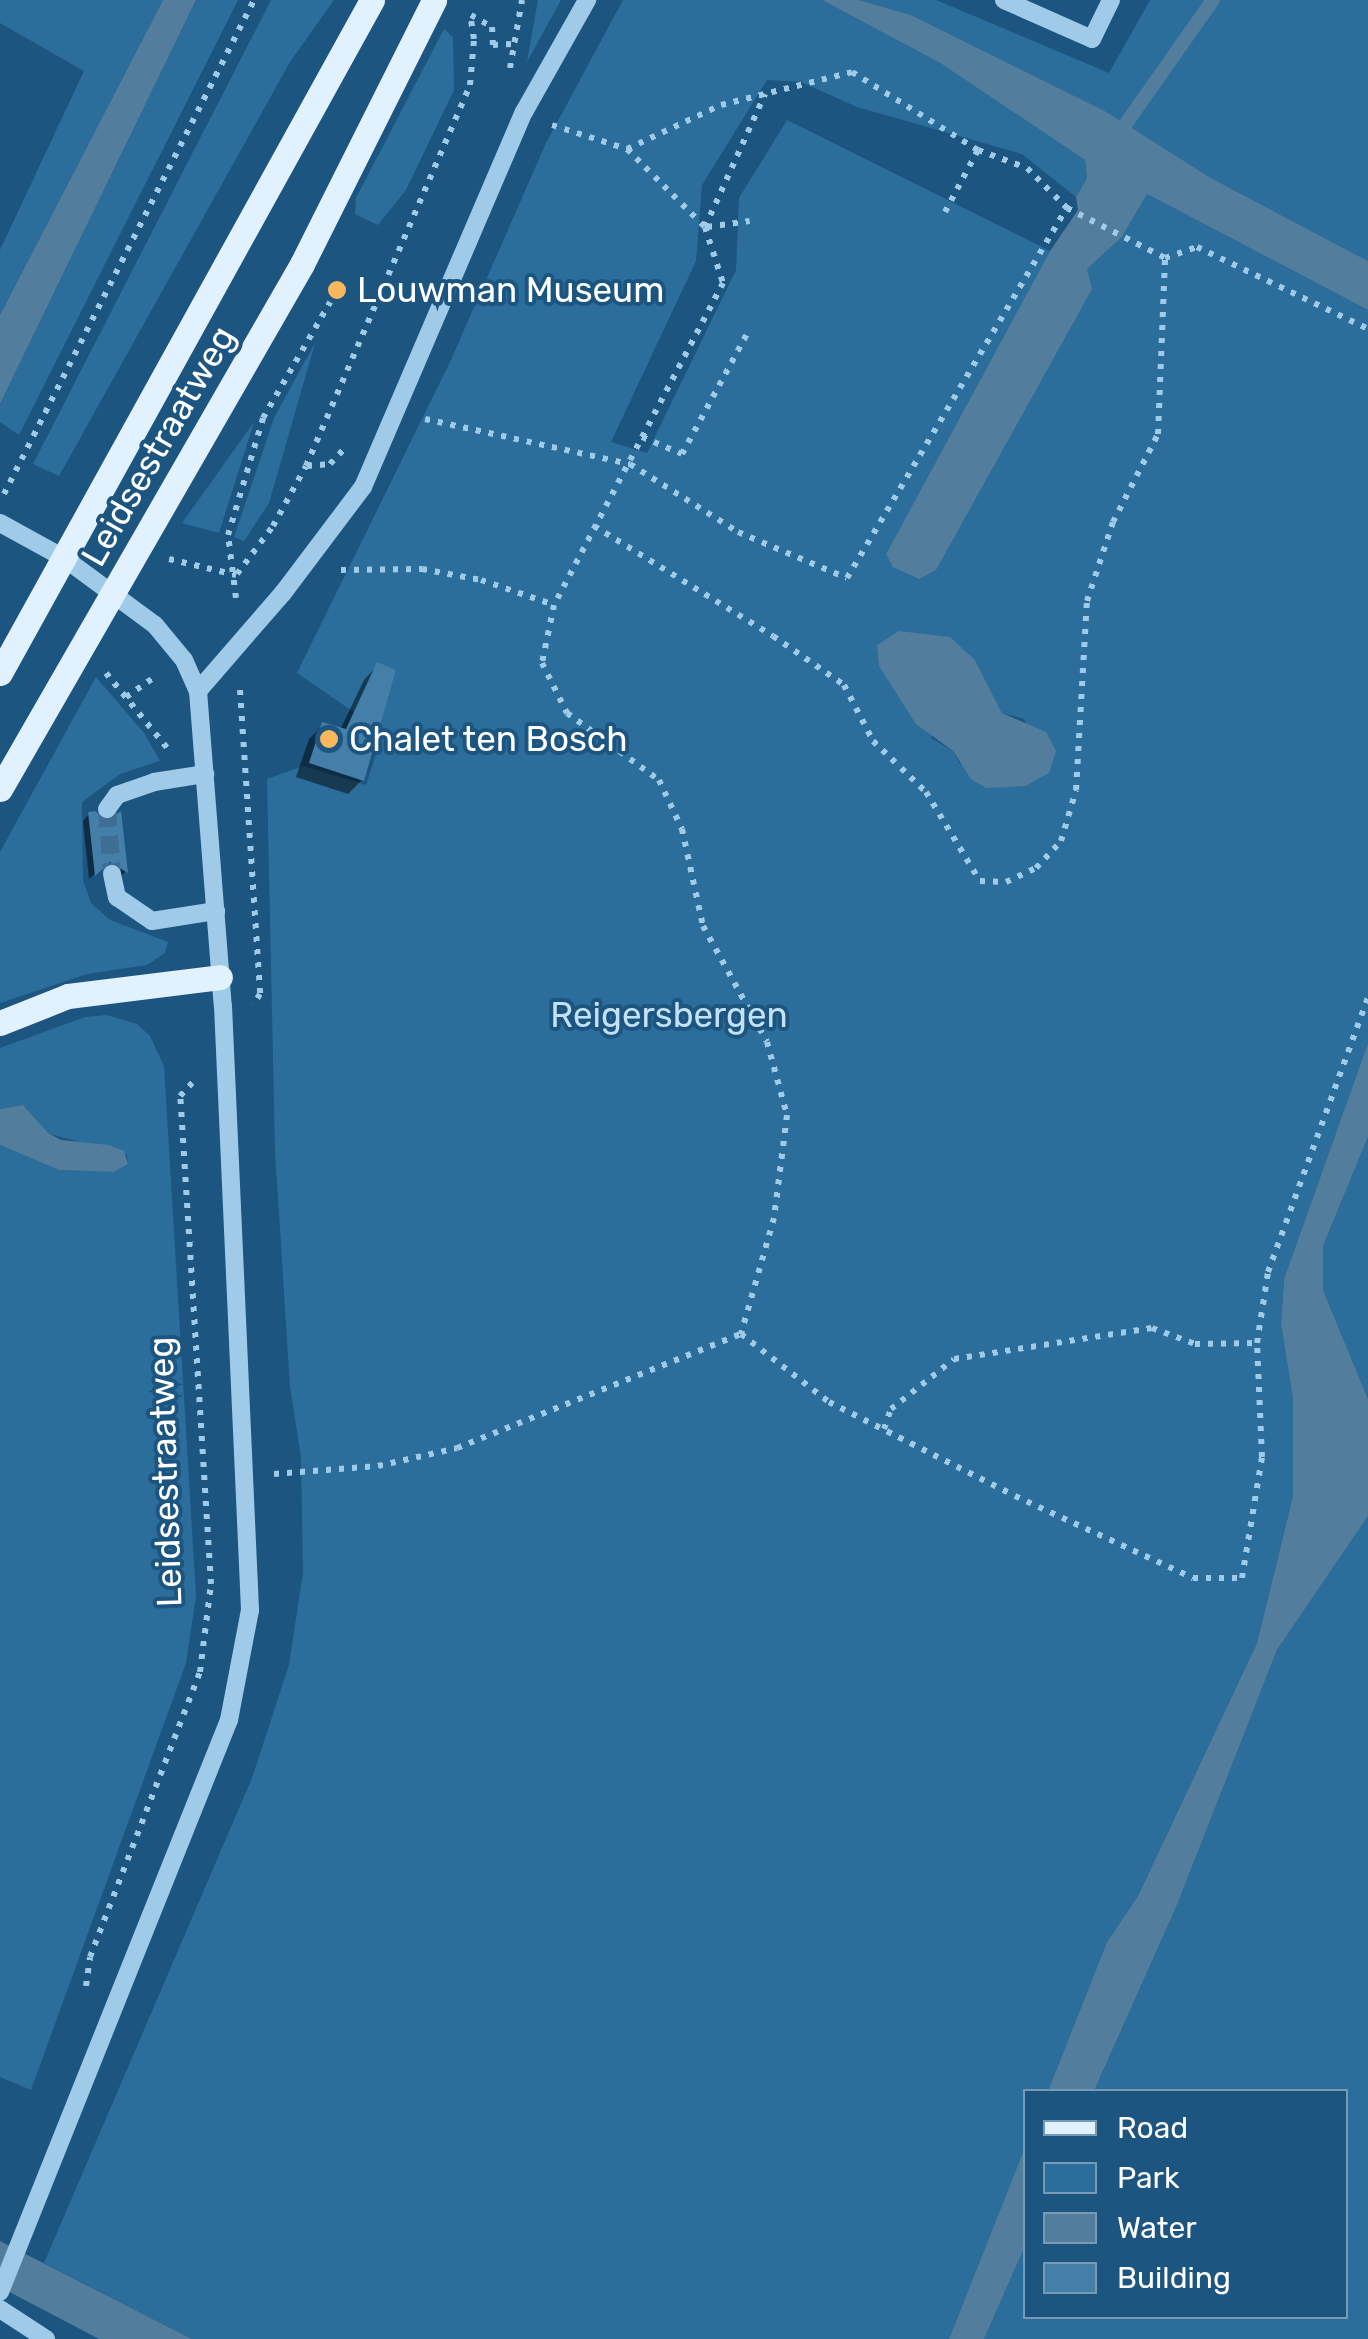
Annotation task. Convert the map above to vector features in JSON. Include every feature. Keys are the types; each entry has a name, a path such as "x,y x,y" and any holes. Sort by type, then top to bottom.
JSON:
{"main road":[{"name":"Leidsestraatweg","path":"0,673 372,0"},
{"name":"Leidsestraatweg","path":"112,594 302,264 434,0"},
{"path":"0,789 112,594"},
{"path":"0,1023 68,996 220,976"}],"street":[{"path":"198,691 236,642 283,593 362,487 524,112 587,0"},
{"path":"1004,0 1092,39 1111,0"},
{"path":"0,522 64,558 112,594"},
{"name":"Leidsestraatweg","path":"0,2292 230,1720 250,1610 248,1476 220,976 198,691 184,660 156,624 112,594"},
{"path":"107,810 117,795 154,782 205,774"},
{"path":"112,874 117,897 152,921 216,911"},
{"path":"0,2309 46,2339"}],"path":[{"path":"0,503 254,0"},
{"path":"335,294 262,418 228,536 236,575 274,526 306,466 470,85 474,38 470,14 492,27 493,44 515,44 522,0"},
{"path":"627,149 721,105 852,72 978,150 1027,168 1067,208 1078,210 1122,237 1165,258 1198,248 1368,329"},
{"path":"706,227 766,92"},
{"path":"524,112 627,149 706,227 724,283 554,605 542,663 567,713 659,780 682,829 703,926 768,1042 786,1114 774,1218 741,1334"},
{"path":"945,212 978,150"},
{"path":"395,411 630,464 738,532 848,578 1067,208"},
{"path":"706,227 750,220"},
{"path":"594,526 773,636 844,685 874,741 926,792 980,881 1006,882 1036,868 1061,841 1076,790 1086,601 1113,522 1158,434 1165,258"},
{"path":"642,437 682,454 747,334"},
{"path":"336,570 422,568 481,580 554,605"},
{"name":"Leidsestraatweg","path":"85,1995 90,1958 200,1672 211,1584 180,1096 224,1052 260,994 236,642"},
{"path":"741,1334 829,1402 884,1429 1193,1578 1242,1578 1262,1457 1257,1342 1268,1272 1368,997"},
{"path":"884,1429 891,1410 954,1359 1152,1328 1195,1344 1257,1342"},
{"path":"248,1476 378,1466 457,1448 741,1334"}],"green space":[{"path":"0,0 163,0 0,315 0,250 84,71 0,23"},
{"path":"196,0 238,0 19,435 0,422 0,404"},
{"path":"271,0 334,0 290,62 59,476 33,464"},
{"path":"538,0 561,0 527,62"},
{"name":"Reigersbergen","path":"623,0 822,0 940,63 1085,160 1087,178 1076,197 1022,154 857,107 801,82 767,80 702,185 696,261 611,442 647,453 736,270 739,198 787,120 1050,251 886,554 1087,269 1122,237 1147,194 1368,310 1368,1043 1284,1279 1281,1324 1293,1399 1293,1496 1257,1643 1138,1896 1107,1942 1049,2089 1023,2089 1023,2152 949,2339 192,2339 44,2263 252,1778 289,1665 303,1572 301,1457 290,1387 275,1151 267,779 304,766 366,785 383,732 297,673 450,362 546,143","holes":["975,660 1002,713 1024,719 1049,773 1026,786 1005,786 959,763 953,751 931,738"]},
{"path":"859,0 936,0 1109,73 1150,0 1368,0 1368,261 1211,178 1105,111 911,15"},
{"path":"444,29 453,37 454,90 406,190 378,225 355,214 356,198"},
{"path":"315,343 269,503 244,541 234,537 274,418"},
{"path":"254,422 219,533 182,523"},
{"path":"96,677 144,733 160,761 120,774 82,802 83,880 91,903 110,920 168,942 165,953 147,965 87,974 0,1003 0,852"},
{"path":"107,1015 137,1024 150,1036 164,1066 196,1596 186,1663 31,2090 0,2077 0,1145 59,1170 114,1172 128,1164 127,1155 47,1133 23,1105 0,1109 0,1048 85,1017"},
{"path":"1368,1137 1368,1399 1323,1290 1323,1246"},
{"path":"1368,1516 1368,2339 984,2339 1023,2251 1023,2319 1348,2319 1348,2089 1095,2089 1177,1905 1277,1650"}],"water":[{"path":"163,0 196,0 0,404 0,315"},
{"path":"822,0 859,0 911,15 1105,111 1211,178 1368,261 1368,310 1147,194 1122,237 1087,269 1092,289 936,570 919,579 893,567 886,554 1050,251 1078,210 1076,197 1087,178 1085,160 940,63"},
{"path":"899,631 950,637 975,660 1002,713 1046,732 1056,751 1049,773 1026,786 986,788 971,779 953,751 916,724 879,666 877,645"},
{"path":"1368,1043 1368,1137 1323,1246 1323,1290 1368,1399 1368,1516 1277,1650 1177,1905 1095,2089 1049,2089 1107,1942 1138,1896 1257,1643 1293,1496 1293,1399 1281,1324 1284,1279"},
{"path":"23,1105 48,1133 61,1140 109,1145 124,1151 128,1164 114,1172 59,1170 0,1145 0,1109"},
{"path":"1023,2152 1023,2251 984,2339 949,2339"},
{"path":"0,2241 192,2339 99,2339 0,2287"}],"building":[{"path":"377,662 396,670 364,781 309,763 322,722 346,729"},
{"path":"95,811 107,821 121,811 128,873 110,862 95,876 88,812"}],"waterway":[{"path":"1125,125 1213,0"}],"tunnel":[{"path":"107,809 112,874"}],"place":[{"name":"Louwman Museum","path":"337,290"},
{"name":"Chalet ten Bosch","path":"329,739"}]}
